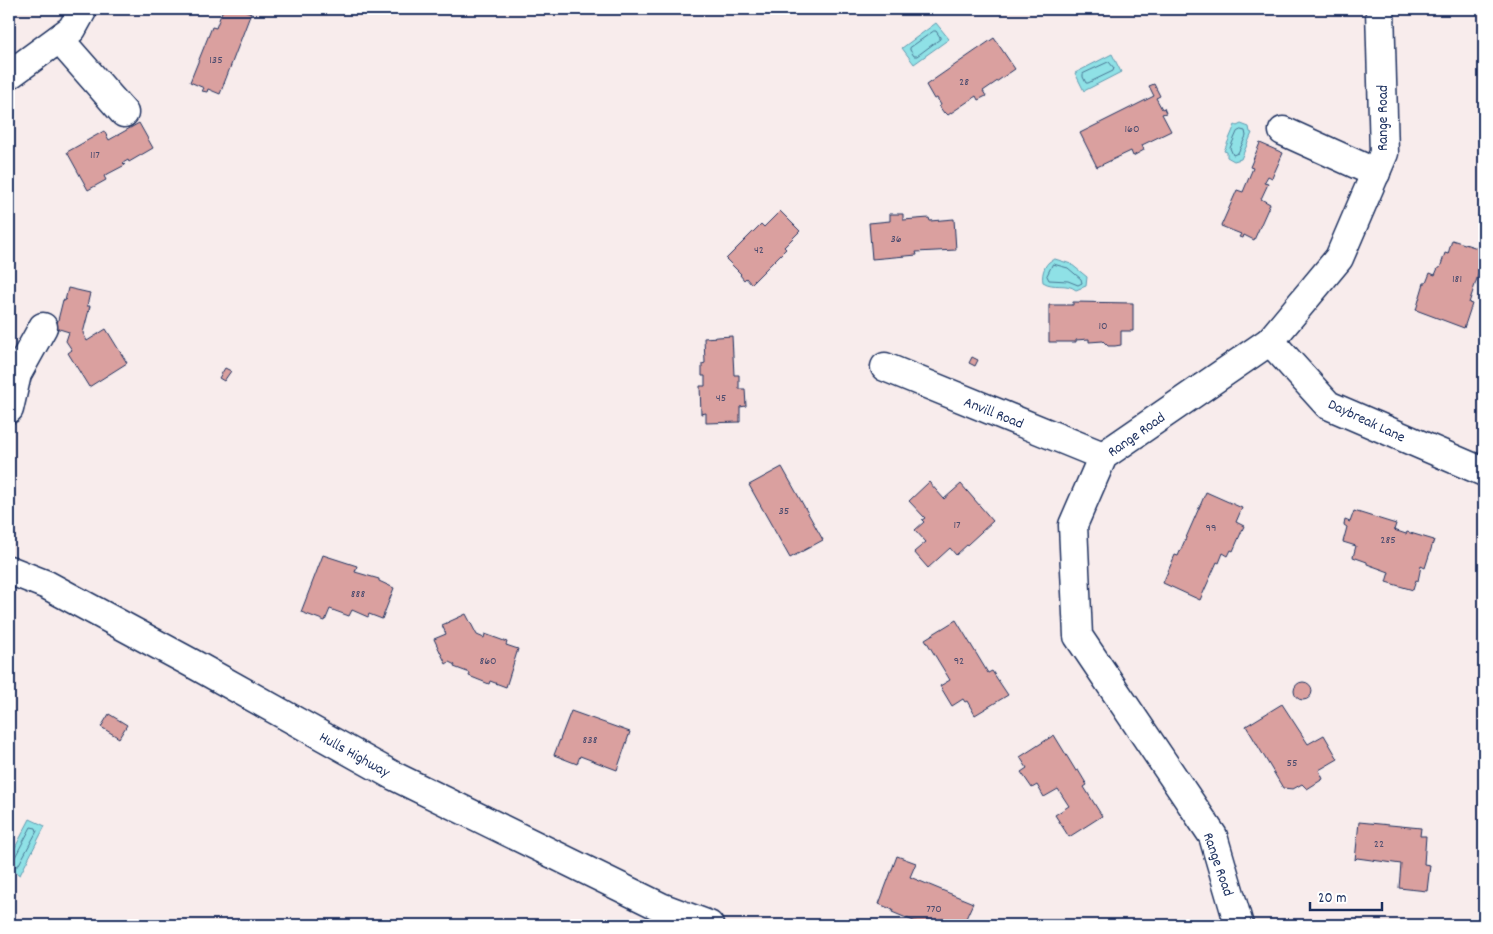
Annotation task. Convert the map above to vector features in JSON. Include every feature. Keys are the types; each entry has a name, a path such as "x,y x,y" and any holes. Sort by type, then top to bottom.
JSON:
{"street":[{"path":"9,74 72,29 83,9"},
{"name":"Range Road","path":"1239,925 1213,836 1078,636 1073,525 1104,456 1270,341 1339,258 1384,153 1380,9"},
{"path":"59,39 124,113"},
{"path":"1284,131 1376,173"},
{"path":"9,409 18,374 43,327"},
{"name":"Daybreak Lane","path":"1270,341 1328,405 1484,472"},
{"name":"Anvill Road","path":"885,367 1104,456"},
{"name":"Hulls Highway","path":"9,570 47,585 394,776 662,916 709,925"}],"water":[{"path":"936,23 949,39 914,64 902,48"},
{"path":"1112,54 1121,72 1084,91 1075,73"},
{"path":"1241,124 1249,127 1252,133 1241,159 1234,161 1227,157 1227,152 1224,151 1235,125"},
{"path":"1055,259 1071,264 1087,277 1086,286 1076,290 1068,286 1051,285 1043,282 1045,268 1049,262"},
{"path":"30,819 45,826 20,875 9,869 9,859"}],"building":[{"path":"223,9 241,9 251,13 220,94 208,89 207,92 202,91 204,88 190,82 212,27 216,28"},
{"path":"994,38 1015,69 983,91 986,96 978,100 976,96 948,115 944,113 939,106 941,105 937,98 934,99 926,85"},
{"path":"1154,84 1160,96 1156,98 1162,109 1164,108 1166,113 1162,114 1171,131 1142,145 1144,150 1133,156 1131,151 1097,167 1080,133 1154,96 1149,86"},
{"path":"139,123 153,148 129,162 128,160 123,163 125,165 104,176 106,180 88,190 67,152 104,131 109,140"},
{"path":"1260,143 1283,153 1272,178 1268,176 1264,183 1268,184 1261,199 1270,204 1254,240 1244,235 1243,238 1239,237 1241,234 1221,226 1237,190 1243,192 1253,168 1250,167"},
{"path":"780,211 800,231 784,247 786,249 751,284 746,278 744,280 741,274 726,259 761,224 764,227"},
{"path":"890,214 903,214 903,220 929,218 930,221 954,219 956,250 916,252 917,255 872,259 869,223 890,221"},
{"path":"1452,240 1484,250 1484,257 1469,303 1472,304 1464,328 1416,310 1424,283 1426,283 1430,273 1435,275 1438,268 1440,268 1445,253 1448,254"},
{"path":"68,288 90,293 87,306 90,306 83,333 87,341 106,329 127,363 89,387 68,353 72,350 66,341 69,332 56,328"},
{"path":"1073,302 1133,303 1133,331 1121,331 1121,345 1115,346 1108,346 1103,341 1089,342 1089,339 1076,340 1076,342 1049,342 1049,305 1073,305"},
{"path":"732,336 734,375 739,375 739,389 745,389 746,406 740,407 740,422 706,423 706,413 701,414 700,386 705,386 705,376 702,376 702,364 705,363 704,338"},
{"path":"972,357 978,360 975,366 969,363"},
{"path":"225,368 231,371 224,381 219,378"},
{"path":"782,467 823,540 790,558 749,485"},
{"path":"929,482 944,499 961,484 993,521 956,555 950,548 928,568 914,552 926,542 915,530 924,522 922,520 925,518 909,501"},
{"path":"1206,492 1242,508 1236,522 1244,526 1233,551 1231,550 1228,556 1223,553 1219,563 1217,562 1200,600 1163,583 1175,555 1178,556"},
{"path":"1354,511 1396,524 1394,530 1434,540 1425,568 1421,566 1418,581 1416,580 1413,590 1386,582 1389,572 1353,557 1356,546 1343,542 1347,527 1344,525 1345,520 1350,522"},
{"path":"323,555 357,566 355,572 379,579 379,581 394,588 382,619 369,614 368,617 352,610 349,616 330,609 325,621 301,612"},
{"path":"466,614 477,635 484,638 485,634 507,642 506,645 518,649 506,687 490,681 489,684 469,676 470,673 454,667 455,665 449,662 446,664 434,639 446,634 442,625"},
{"path":"956,620 988,673 992,671 1008,695 975,715 967,701 965,702 963,699 952,706 940,686 950,680 925,639"},
{"path":"1303,682 1309,685 1312,691 1309,697 1303,700 1297,697 1294,691 1297,685"},
{"path":"1282,704 1308,744 1324,735 1338,759 1319,770 1323,779 1307,789 1302,784 1293,789 1283,788 1246,726"},
{"path":"571,711 630,732 617,770 580,756 577,764 554,755"},
{"path":"109,714 127,725 119,738 101,727"},
{"path":"1054,735 1087,785 1084,787 1102,816 1069,837 1055,815 1069,806 1058,789 1044,797 1037,785 1032,788 1021,772 1027,768 1020,757"},
{"path":"1359,822 1421,828 1420,836 1426,836 1424,864 1430,865 1427,891 1399,888 1401,864 1357,858 1355,860"},
{"path":"897,856 916,863 910,877 973,903 963,925 923,925 892,912 893,910 879,904"}]}
